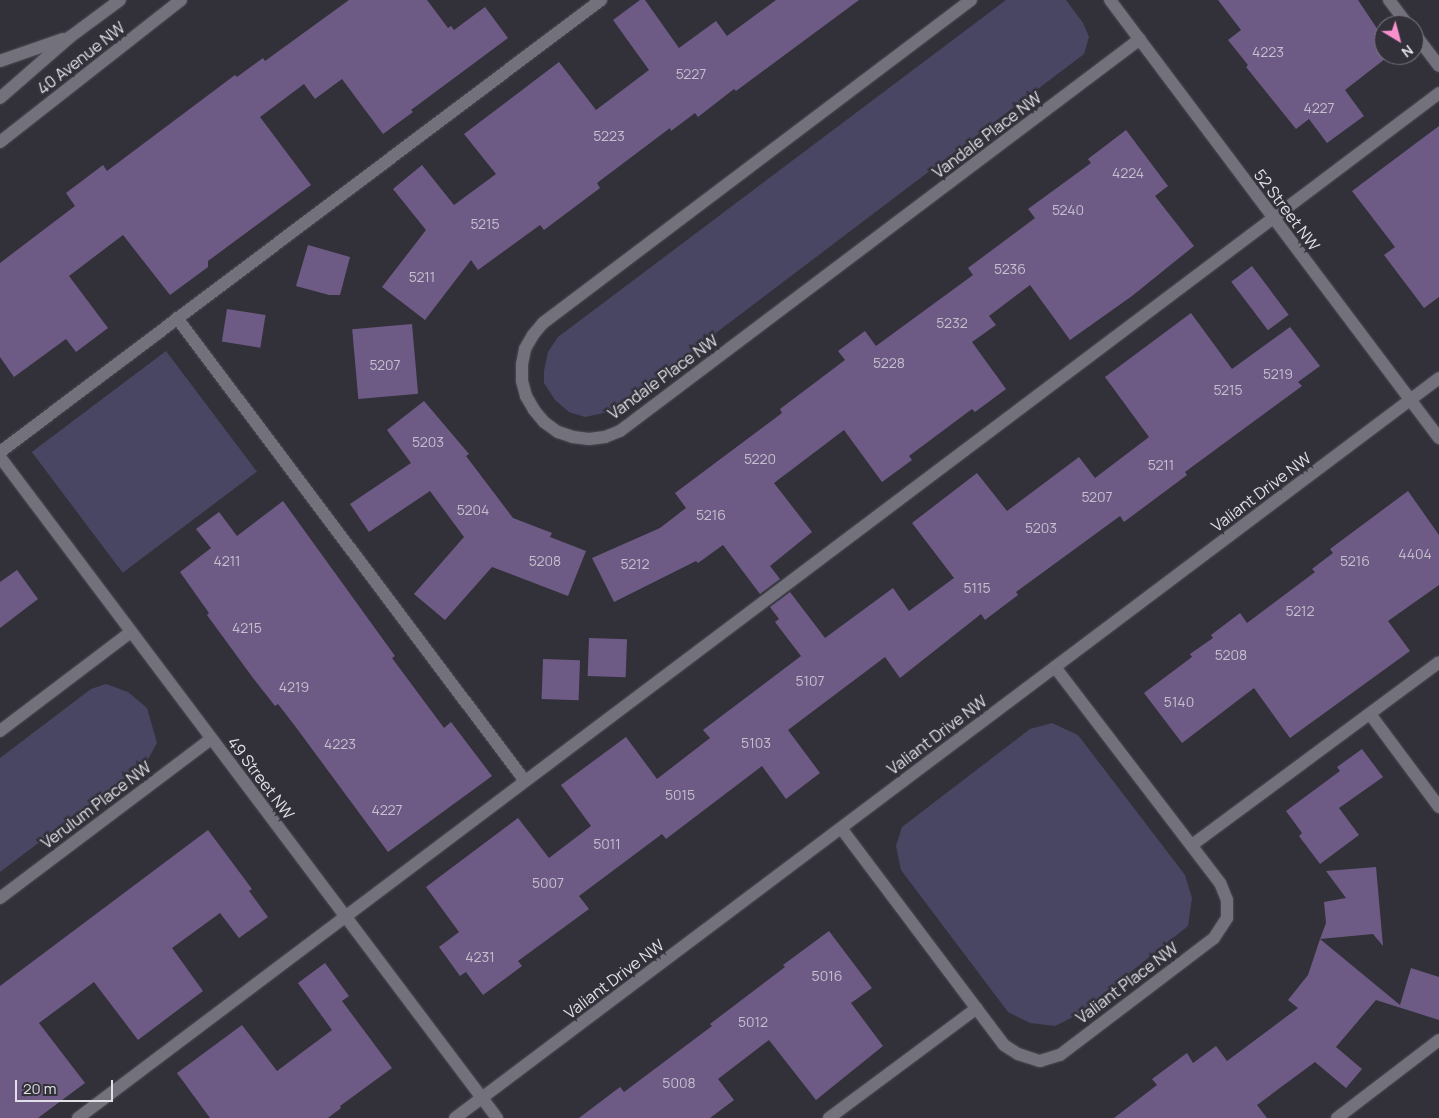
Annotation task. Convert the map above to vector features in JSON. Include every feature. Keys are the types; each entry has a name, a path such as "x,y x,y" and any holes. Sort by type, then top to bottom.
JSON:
{"street":[{"name":"40 Avenue NW","path":"0,98 70,37 120,0"},
{"name":"40 Avenue NW","path":"0,142 181,0"},
{"path":"0,452 601,0"},
{"name":"Vandale Place NW","path":"970,0 543,323 532,335 525,349 522,380 526,396 544,422 558,432 573,437 597,438 620,431 1140,39"},
{"name":"52 Street NW","path":"1110,0 1439,438"},
{"path":"1389,0 1400,15"},
{"path":"0,61 70,37"},
{"path":"1424,46 1439,66"},
{"path":"78,1118 1439,93"},
{"path":"177,318 525,781"},
{"name":"Valiant Drive NW","path":"455,1118 1439,378"},
{"name":"49 Street NW","path":"0,457 497,1118"},
{"path":"0,731 131,632"},
{"path":"1192,845 1439,662"},
{"name":"Valiant Place NW","path":"841,828 1004,1045 1018,1054 1040,1061 1060,1055 1214,938 1227,918 1227,900 1220,883 1192,845 1055,667"},
{"path":"1370,714 1439,807"},
{"name":"Verulum Place NW","path":"0,898 211,739"},
{"path":"829,1118 977,1008"},
{"path":"1337,1118 1439,1040"}],"shaded area":[{"path":"1006,0 1066,0 1083,23 1089,37 1084,54 613,411 585,417 569,412 555,400 544,383 544,371 548,352 558,337"},
{"path":"166,351 257,472 123,573 32,452"},
{"path":"106,684 128,692 147,708 157,743 147,761 0,872 0,758 91,689"},
{"path":"1052,723 1078,735 1185,875 1192,898 1188,926 1077,1015 1055,1026 1030,1023 1008,1012 901,870 896,846 902,827 1030,729"}],"building":[{"path":"349,0 427,0 448,28 451,26 454,30 485,7 508,38 411,110 413,112 383,134 342,79 315,99 304,84 260,117 311,185 208,261 208,267 170,295 123,235 69,276 108,328 76,352 66,339 14,377 0,357 0,263 75,206 66,193 103,165 107,171 235,75 237,77 263,58 265,61"},
{"path":"640,0 645,0 679,48 716,21 727,36 776,0 859,0 698,117 695,113 671,131 670,128 597,183 600,188 544,230 540,225 478,270 471,260 425,320 382,287 426,230 393,189 422,165 454,205 496,174 464,134 559,62 596,110 649,70 613,20"},
{"path":"1218,0 1358,0 1374,24 1374,65 1377,65 1345,90 1364,116 1327,143 1309,119 1296,129 1246,67 1248,65 1228,40 1241,30"},
{"path":"1439,126 1439,297 1424,308 1384,255 1395,247 1352,191"},
{"path":"1126,130 1168,186 1155,196 1194,246 1132,296 1070,340 1030,285 989,316 996,325 972,342 1006,389 975,412 972,409 909,456 912,460 882,482 844,430 774,483 812,532 770,566 780,579 760,594 723,545 698,563 696,561 614,602 592,558 660,528 686,508 675,493 782,413 780,409 845,360 838,351 865,331 876,346 973,275 968,268 1035,218 1028,209 1091,163 1088,159"},
{"path":"308,245 350,257 340,295 329,295 296,286"},
{"path":"1252,266 1289,315 1268,330 1231,282"},
{"path":"227,309 266,315 260,348 222,342"},
{"path":"1191,313 1232,369 1290,327 1320,366 1298,382 1302,386 1185,472 1187,475 1124,522 1120,516 1016,592 1018,595 985,620 981,614 900,678 885,657 788,730 820,773 786,799 762,766 666,839 662,834 579,896 589,909 518,961 522,966 483,995 466,972 460,976 439,947 459,932 426,887 518,818 549,858 591,826 561,785 626,737 657,779 710,738 703,730 801,656 775,622 779,619 770,607 790,592 825,638 893,588 909,611 954,578 912,523 977,473 1007,511 1079,457 1095,478 1149,437 1105,377"},
{"path":"412,324 418,394 358,399 352,329"},
{"path":"424,401 469,454 466,456 513,518 552,533 550,537 586,551 568,596 492,567 445,620 414,594 464,537 430,491 369,532 350,504 411,463 387,430"},
{"path":"1408,491 1439,535 1439,585 1388,621 1410,651 1290,738 1254,688 1182,743 1144,693 1192,657 1190,654 1213,638 1211,635 1240,613 1247,623 1315,572 1312,569 1333,553 1330,549"},
{"path":"283,501 395,656 392,658 444,728 451,722 492,776 388,852 278,704 275,706 253,678 207,615 209,613 180,572 211,548 196,529 219,512 237,536"},
{"path":"17,570 38,599 0,628 0,582"},
{"path":"589,638 627,639 626,677 588,676"},
{"path":"543,659 580,660 579,700 542,699"},
{"path":"1362,749 1383,777 1339,808 1359,835 1320,864 1299,836 1302,833 1286,811 1340,771 1337,767"},
{"path":"208,830 252,889 249,891 268,917 239,938 220,913 172,948 203,991 138,1040 94,982 39,1023 85,1083 38,1118 0,1118 0,986"},
{"path":"1376,867 1383,946 1373,934 1320,939 1326,923 1324,902 1346,898 1326,871"},
{"path":"829,931 872,988 851,1003 883,1046 816,1100 769,1040 718,1079 734,1100 710,1118 579,1118 620,1087 624,1092 712,1026 710,1024 785,967 783,965"},
{"path":"1320,939 1400,1005 1411,968 1439,977 1439,1020 1376,1000 1336,1047 1362,1069 1346,1088 1315,1062 1257,1105 1267,1118 1114,1118 1157,1085 1152,1079 1187,1053 1193,1063 1216,1046 1227,1061 1298,1008 1288,1000 1308,975"},
{"path":"325,963 349,996 342,1001 392,1068 340,1106 341,1108 328,1118 210,1118 177,1073 242,1025 277,1071 332,1030 298,983"}]}
